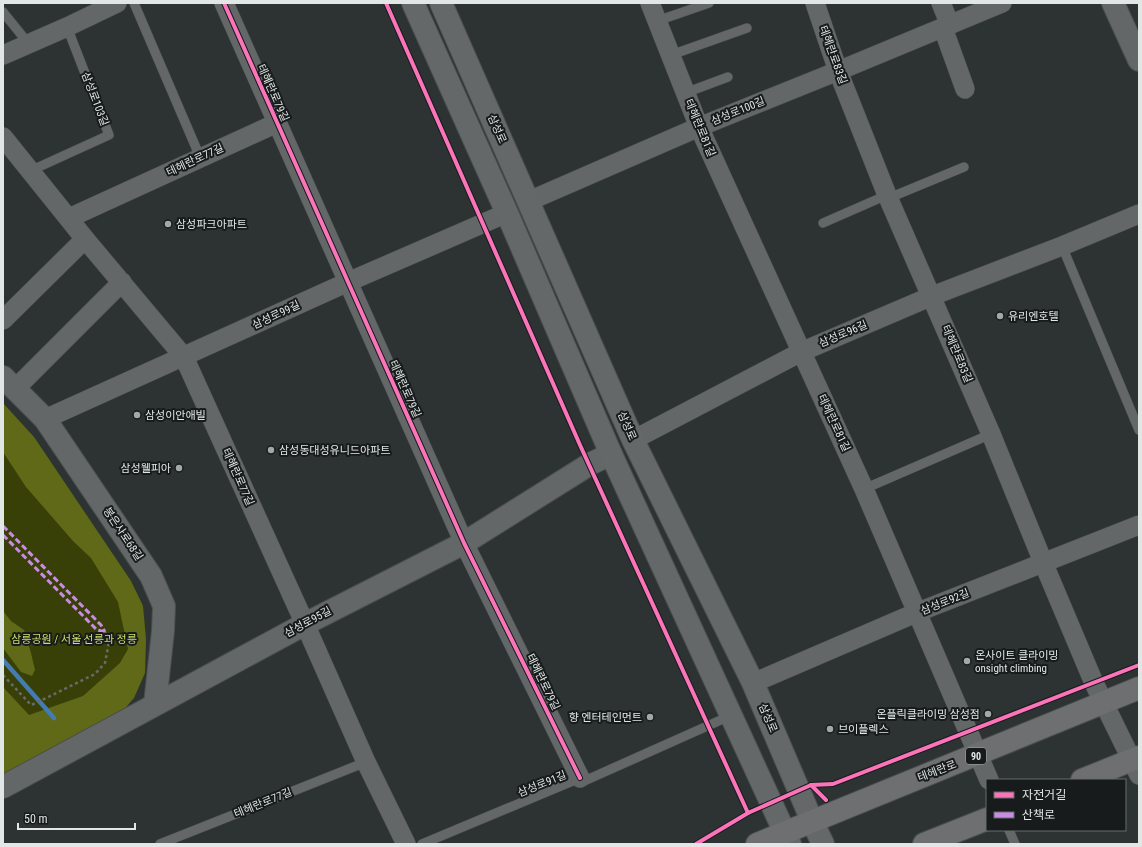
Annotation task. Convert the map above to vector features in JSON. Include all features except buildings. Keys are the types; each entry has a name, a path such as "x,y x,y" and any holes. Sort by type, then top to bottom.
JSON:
{"main road":[{"path":"414,3 611,454 787,839"},
{"name":"삼성로","path":"441,3 633,440 753,683 823,844"},
{"name":"테헤란로","path":"757,844 787,839 812,821 1104,704 1139,688"},
{"path":"1085,779 1137,764"},
{"path":"924,844 986,819"}],"street":[{"path":"3,55 67,27 93,8 118,3"},
{"name":"테헤란로79길","path":"224,3 276,123 464,543 580,778"},
{"name":"테헤란로81길","path":"650,3 699,127 864,489 989,779"},
{"name":"테헤란로83길","path":"815,3 838,71 888,197 991,434 1043,562 1104,704 1137,764"},
{"path":"941,3 946,27 965,89"},
{"name":"삼성로100길","path":"529,201 699,127 1002,3"},
{"path":"1112,3 1139,60"},
{"name":"테헤란로77길","path":"69,218 276,123"},
{"name":"테헤란로77길","path":"3,137 85,239 184,357 366,762 406,844"},
{"name":"삼성로99길","path":"45,419 348,282 507,213"},
{"name":"삼성로96길","path":"633,440 801,352 932,296 1062,246 1139,214"},
{"path":"3,320 85,239"},
{"name":"봉은사로68길","path":"122,282 9,383 45,419 151,576 158,590 164,606 163,631 155,704"},
{"name":"삼성로95길","path":"3,787 305,624 464,543 590,464 611,454"},
{"name":"삼성로92길","path":"753,683 918,612 1139,525"}],"lane":[{"path":"134,3 200,157"},
{"path":"657,22 709,3"},
{"path":"3,12 28,43"},
{"name":"삼성로103길","path":"30,171 109,135 67,27"},
{"path":"670,55 747,28"},
{"name":"테헤란로81길","path":"686,93 728,77"},
{"path":"823,223 964,167"},
{"path":"1062,246 1139,430"},
{"path":"864,489 991,434"},
{"name":"삼성로91길","path":"422,844 580,778 582,782 732,716"},
{"name":"테헤란로77길","path":"160,844 366,762"},
{"path":"1009,831 1015,844"}],"path":[{"path":"3,675 31,704 36,703 95,674 105,663 109,642 106,632"}],"green space":[{"name":"삼릉공원 / 서울 선릉과 정릉","path":"3,403 34,437 131,581 143,606 146,639 145,673 134,698 3,779"},
{"path":"3,403 34,437 131,581 143,606 146,639 145,673 134,698 120,714 3,779 3,687 29,715 83,696 120,663 128,649 118,602 91,558 73,541 26,487 3,452"},
{"path":"3,611 11,621 24,630 35,670 32,676 21,672 3,648"}],"waterway":[{"path":"3,660 54,718"}],"marked path":[{"path":"3,526 101,625 105,632"},
{"path":"3,535 97,630 105,632"}],"cycle path":[{"path":"224,3 464,543 580,778"},
{"path":"386,3 580,445 748,813"},
{"path":"811,785 833,784 1139,665"},
{"path":"696,844 748,813 811,785 826,800"}],"place":[{"name":"삼성파크아파트","path":"168,224"},
{"name":"유리엔호텔","path":"1000,316"},
{"name":"삼성이안애빌","path":"137,415"},
{"name":"삼성동대성유니드아파트","path":"271,450"},
{"name":"삼성웰피아","path":"179,468"},
{"name":"온사이트 클라이밍 onsight climbing","path":"967,661"},
{"name":"온플릭클라이밍 삼성점","path":"988,714"},
{"name":"향 엔터테인먼트","path":"650,717"},
{"name":"브이플렉스","path":"830,729"}]}
